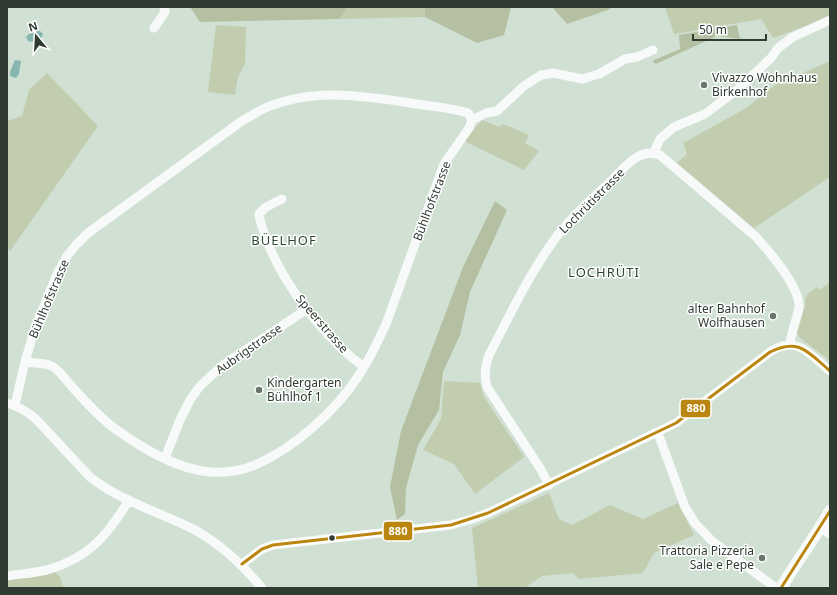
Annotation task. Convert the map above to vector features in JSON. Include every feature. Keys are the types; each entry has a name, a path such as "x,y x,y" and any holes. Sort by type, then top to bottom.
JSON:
{"main road":[{"path":"781,588 794,566 826,530 830,511"}],"street":[{"path":"154,28 165,12 164,7"},
{"path":"790,344 791,332 797,314 798,300 794,289 779,266 755,236 667,160 654,152 660,139 674,127 705,114 738,89 771,58 778,48 792,37 830,20"},
{"path":"472,120 486,113 497,111 524,86 542,75 553,73 582,79 599,74 625,59 637,57 653,50"},
{"name":"Bühlhofstrasse","path":"11,404 34,331 57,274 67,256 88,233 239,123 263,109 284,102 302,97 336,94 454,109 468,113 472,120 444,164 386,324 364,367 348,390 312,428 280,451 253,466 223,472 209,472 190,468 165,458 139,445 113,427 89,406 66,379 52,366 25,362"},
{"name":"Lochrütistrasse","path":"549,485 540,468 487,387 484,378 488,355 541,260 558,235 575,216 633,160 644,153 654,152"},
{"name":"Speerstrasse","path":"282,199 266,208 260,214 260,220 269,248 279,267 307,309 336,343 364,367"},
{"name":"Aubrigstrasse","path":"165,458 180,420 190,400 200,386 223,365 307,309"},
{"path":"242,564 262,549 274,545 459,523 488,513 676,424 770,352 781,346 790,344 804,350 830,371"},
{"path":"11,404 25,410 35,418 90,477 99,484 128,500 194,530 218,545 242,564 262,588"},
{"path":"658,433 685,507 695,522 711,540 776,588"},
{"path":"7,576 46,570 67,563 82,555 105,535 116,522 128,500"}],"green space":[{"path":"190,7 347,7 339,19 200,22"},
{"path":"347,7 425,7 425,17 339,19"},
{"path":"425,7 511,7 504,35 477,43 425,17"},
{"path":"552,7 612,7 608,10 567,24"},
{"path":"665,7 830,7 830,17 773,38 761,19 674,34"},
{"path":"216,25 246,27 245,64 238,77 235,95 208,92"},
{"path":"737,25 740,39 717,36 656,64 652,61 680,49 679,35"},
{"path":"830,61 830,177 754,228 677,163 687,154 683,143 748,107 783,78 796,76"},
{"path":"47,73 98,126 10,251 7,247 7,121 22,116 29,90"},
{"path":"482,120 499,127 503,124 529,135 525,143 539,151 524,170 466,142 465,140"},
{"path":"495,201 507,210 470,292 460,335 443,372 439,410 418,445 406,488 405,514 397,520 390,487 401,431 463,267"},
{"path":"830,282 830,361 799,337 797,332 805,307 805,299 808,294 817,287 820,290"},
{"path":"444,381 480,383 484,397 524,457 475,494 454,464 423,450 441,419"},
{"path":"549,493 559,519 572,525 610,505 643,519 678,503 694,535 654,553 643,573 579,579 573,573 542,576 526,587 478,588 472,528"},
{"path":"55,572 61,578 63,588 7,588 7,579"}],"water":[{"path":"39,30 43,34 42,37 34,41 28,41 26,37 29,34"},
{"path":"15,60 21,61 19,74 16,78 10,76"}],"transit line":[{"name":"880","path":"242,564 262,549 273,545 451,525 488,513 676,423 770,352 780,348 789,346 803,349 830,371"},
{"name":"880","path":"781,588 830,511"}],"place":[{"name":"Vivazzo Wohnhaus Birkenhof","path":"704,85"},
{"name":"alter Bahnhof Wolfhausen","path":"773,316"},
{"name":"Kindergarten Bühlhof 1","path":"259,390"},
{"name":"Trattoria Pizzeria Sale e Pepe","path":"762,558"}],"district":[{"name":"BÜELHOF","path":"284,240"},
{"name":"LOCHRÜTI","path":"604,272"}]}
